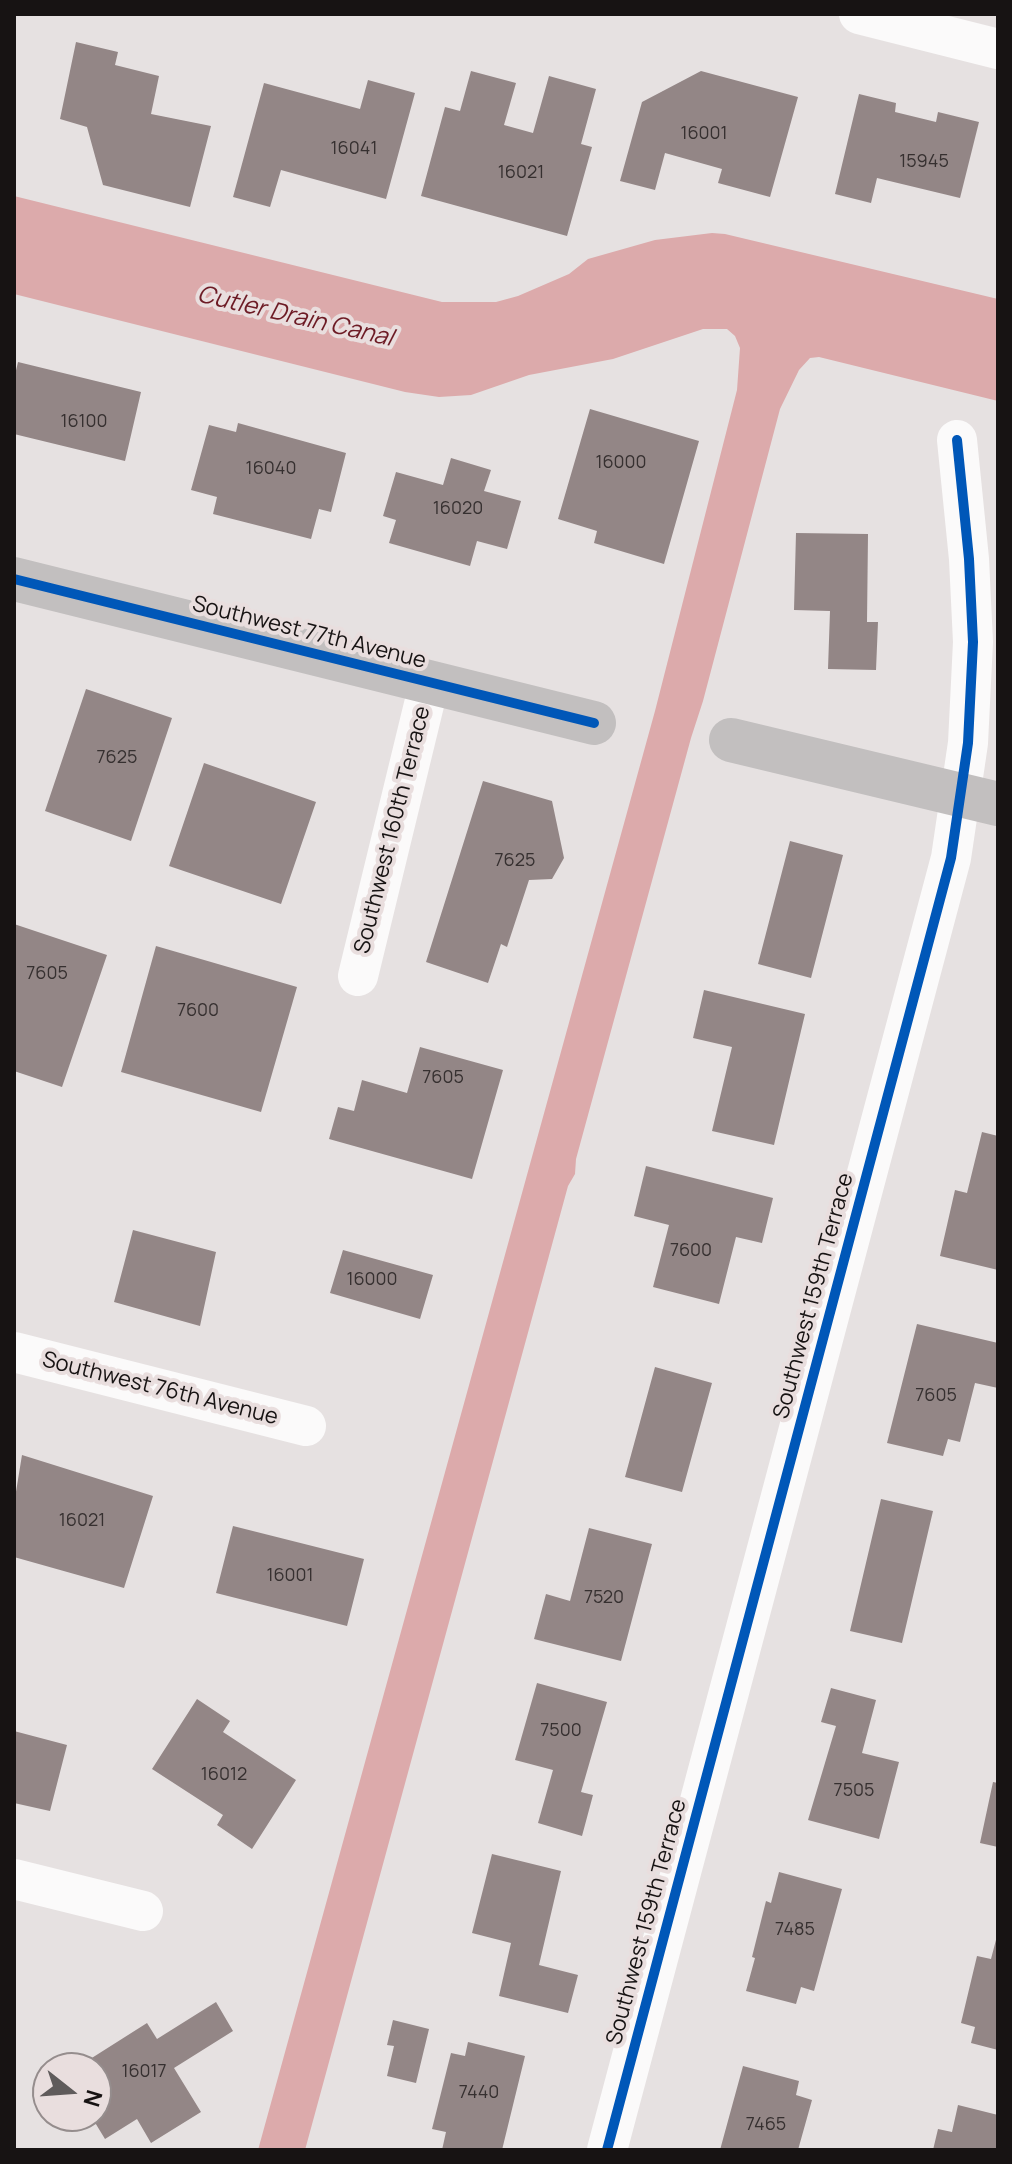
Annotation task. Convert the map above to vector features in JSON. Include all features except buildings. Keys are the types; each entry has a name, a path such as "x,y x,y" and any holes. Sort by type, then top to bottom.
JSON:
{"street":[{"path":"859,14 998,49"},
{"name":"Southwest 159th Terrace","path":"607,2150 943,888 980,800 969,559 957,440"},
{"name":"Southwest 77th Avenue","path":"14,579 594,723"},
{"name":"Southwest 160th Terrace","path":"358,976 429,684"},
{"path":"731,740 980,800"},
{"name":"Southwest 76th Avenue","path":"14,1352 306,1426"},
{"path":"14,1879 143,1911"}],"water":[{"name":"Cutler Drain Canal","path":"14,196 442,302 496,302 569,274 588,259 655,240 712,233 998,299 998,401 819,357 810,358 799,370 780,409 576,1159 575,1174 568,1186 305,2150 258,2150 655,711 737,390 740,348 735,336 727,329 703,329 613,359 529,375 471,395 439,397 405,392 14,294"}],"cycle path":[{"path":"607,2150 951,858 968,743 973,642 969,559 957,440"},
{"path":"14,579 594,723"}]}
